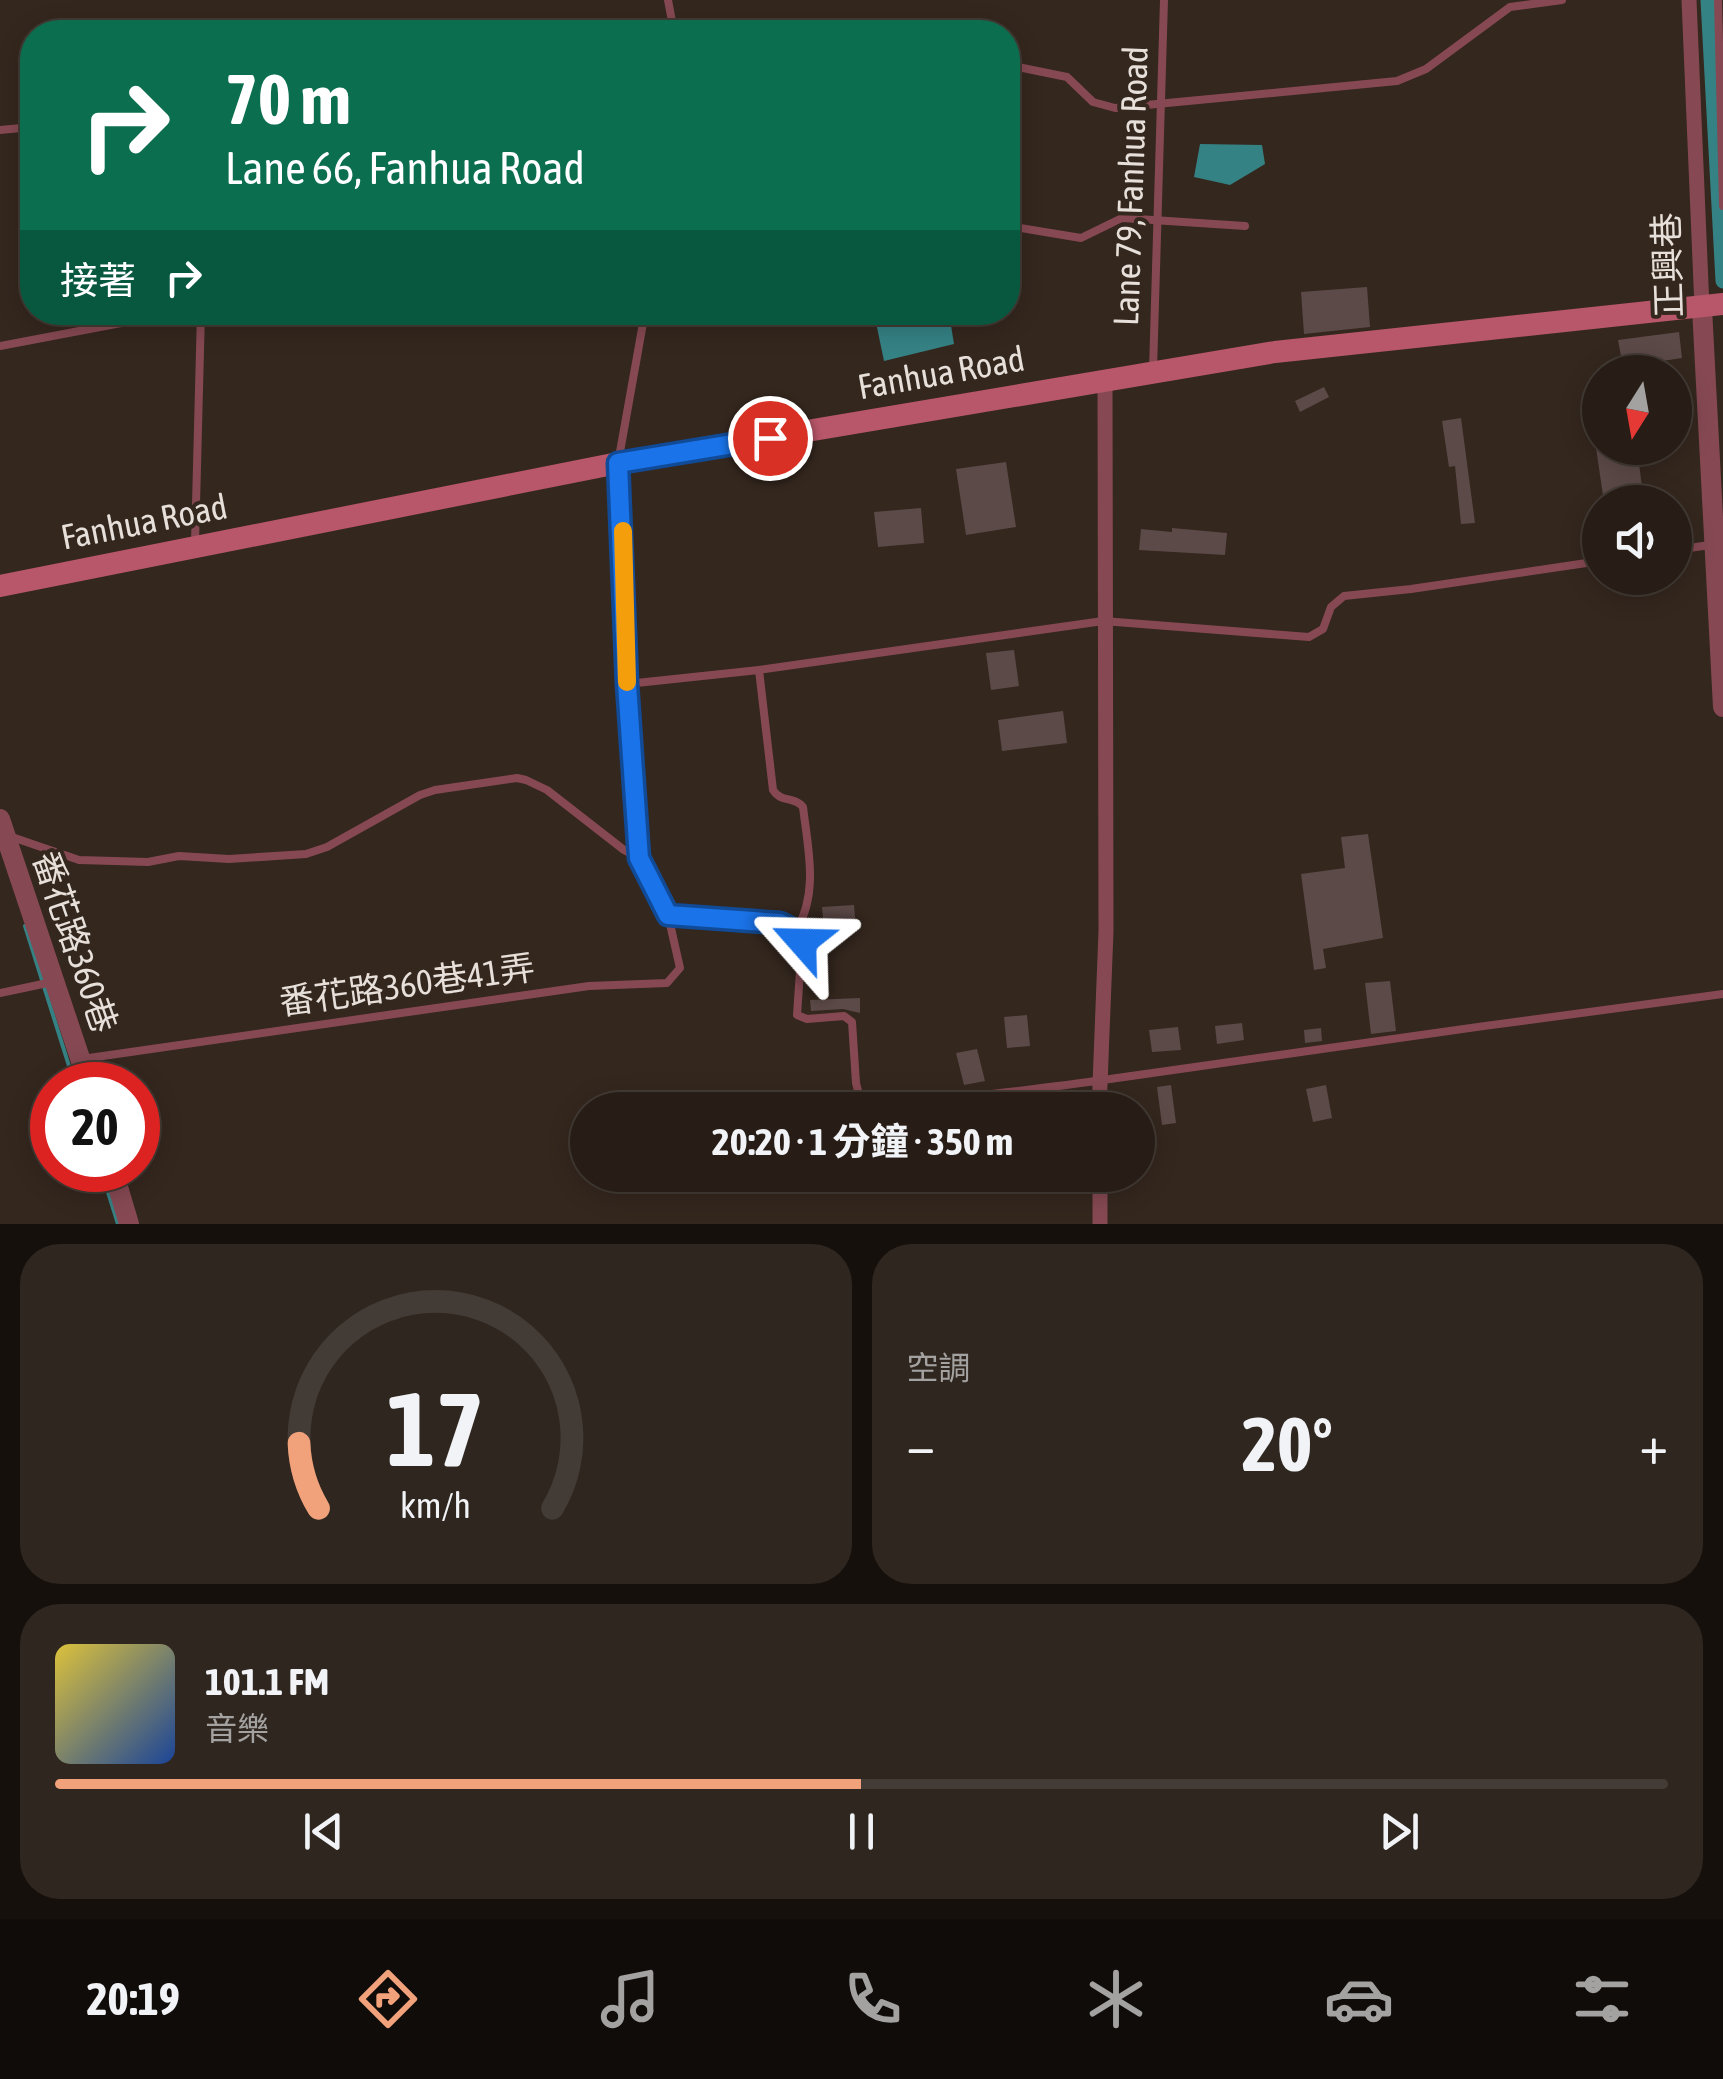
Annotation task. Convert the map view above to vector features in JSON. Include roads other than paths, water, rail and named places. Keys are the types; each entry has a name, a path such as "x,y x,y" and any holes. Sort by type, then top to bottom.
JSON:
{"main road":[{"name":"Fanhua Road","path":"0,586 618,463 1276,352 1712,306"}],"street":[{"name":"正興巷","path":"1689,0 1712,306 1723,706"},
{"path":"1098,1092 1106,930 1104,381"},
{"name":"番花路360巷","path":"2,827 82,1062"},
{"path":"120,1192 129,1224"},
{"path":"1100,1192 1100,1224"}],"lane":[{"name":"Lane 79, Fanhua Road","path":"1153,374 1164,0"},
{"path":"1020,67 1067,77 1093,102 1115,108 1397,81 1426,69 1510,7 1562,0"},
{"path":"1718,0 1723,206"},
{"path":"1020,228 1081,238 1122,218 1246,226"},
{"path":"0,346 111,325"},
{"path":"196,547 201,325"},
{"path":"643,325 618,463 639,858 668,915 780,923 796,931 802,942 797,1015 807,1019 844,1016 852,1022 858,1092"},
{"path":"1692,547 1718,543"},
{"path":"627,684 759,670 1104,621 1309,637 1323,629 1331,606 1344,596 1582,564"},
{"path":"759,670 773,790 781,798 796,800 803,807 812,885 796,931"},
{"path":"2,827 79,860 148,862 179,856 229,859 306,854 420,795 516,778 548,790 639,858"},
{"name":"番花路360巷41弄","path":"81,1059 589,986 667,984 680,968 668,915"},
{"path":"0,993 52,982"},
{"path":"1000,1092 1723,994"}],"water":[{"path":"1200,144 1262,145 1265,164 1230,185 1194,177"},
{"path":"876,325 951,325 954,344 884,361"}],"waterway":[{"path":"1708,0 1723,281"},
{"path":"25,926 68,1062"},
{"path":"108,1192 118,1224"}]}
